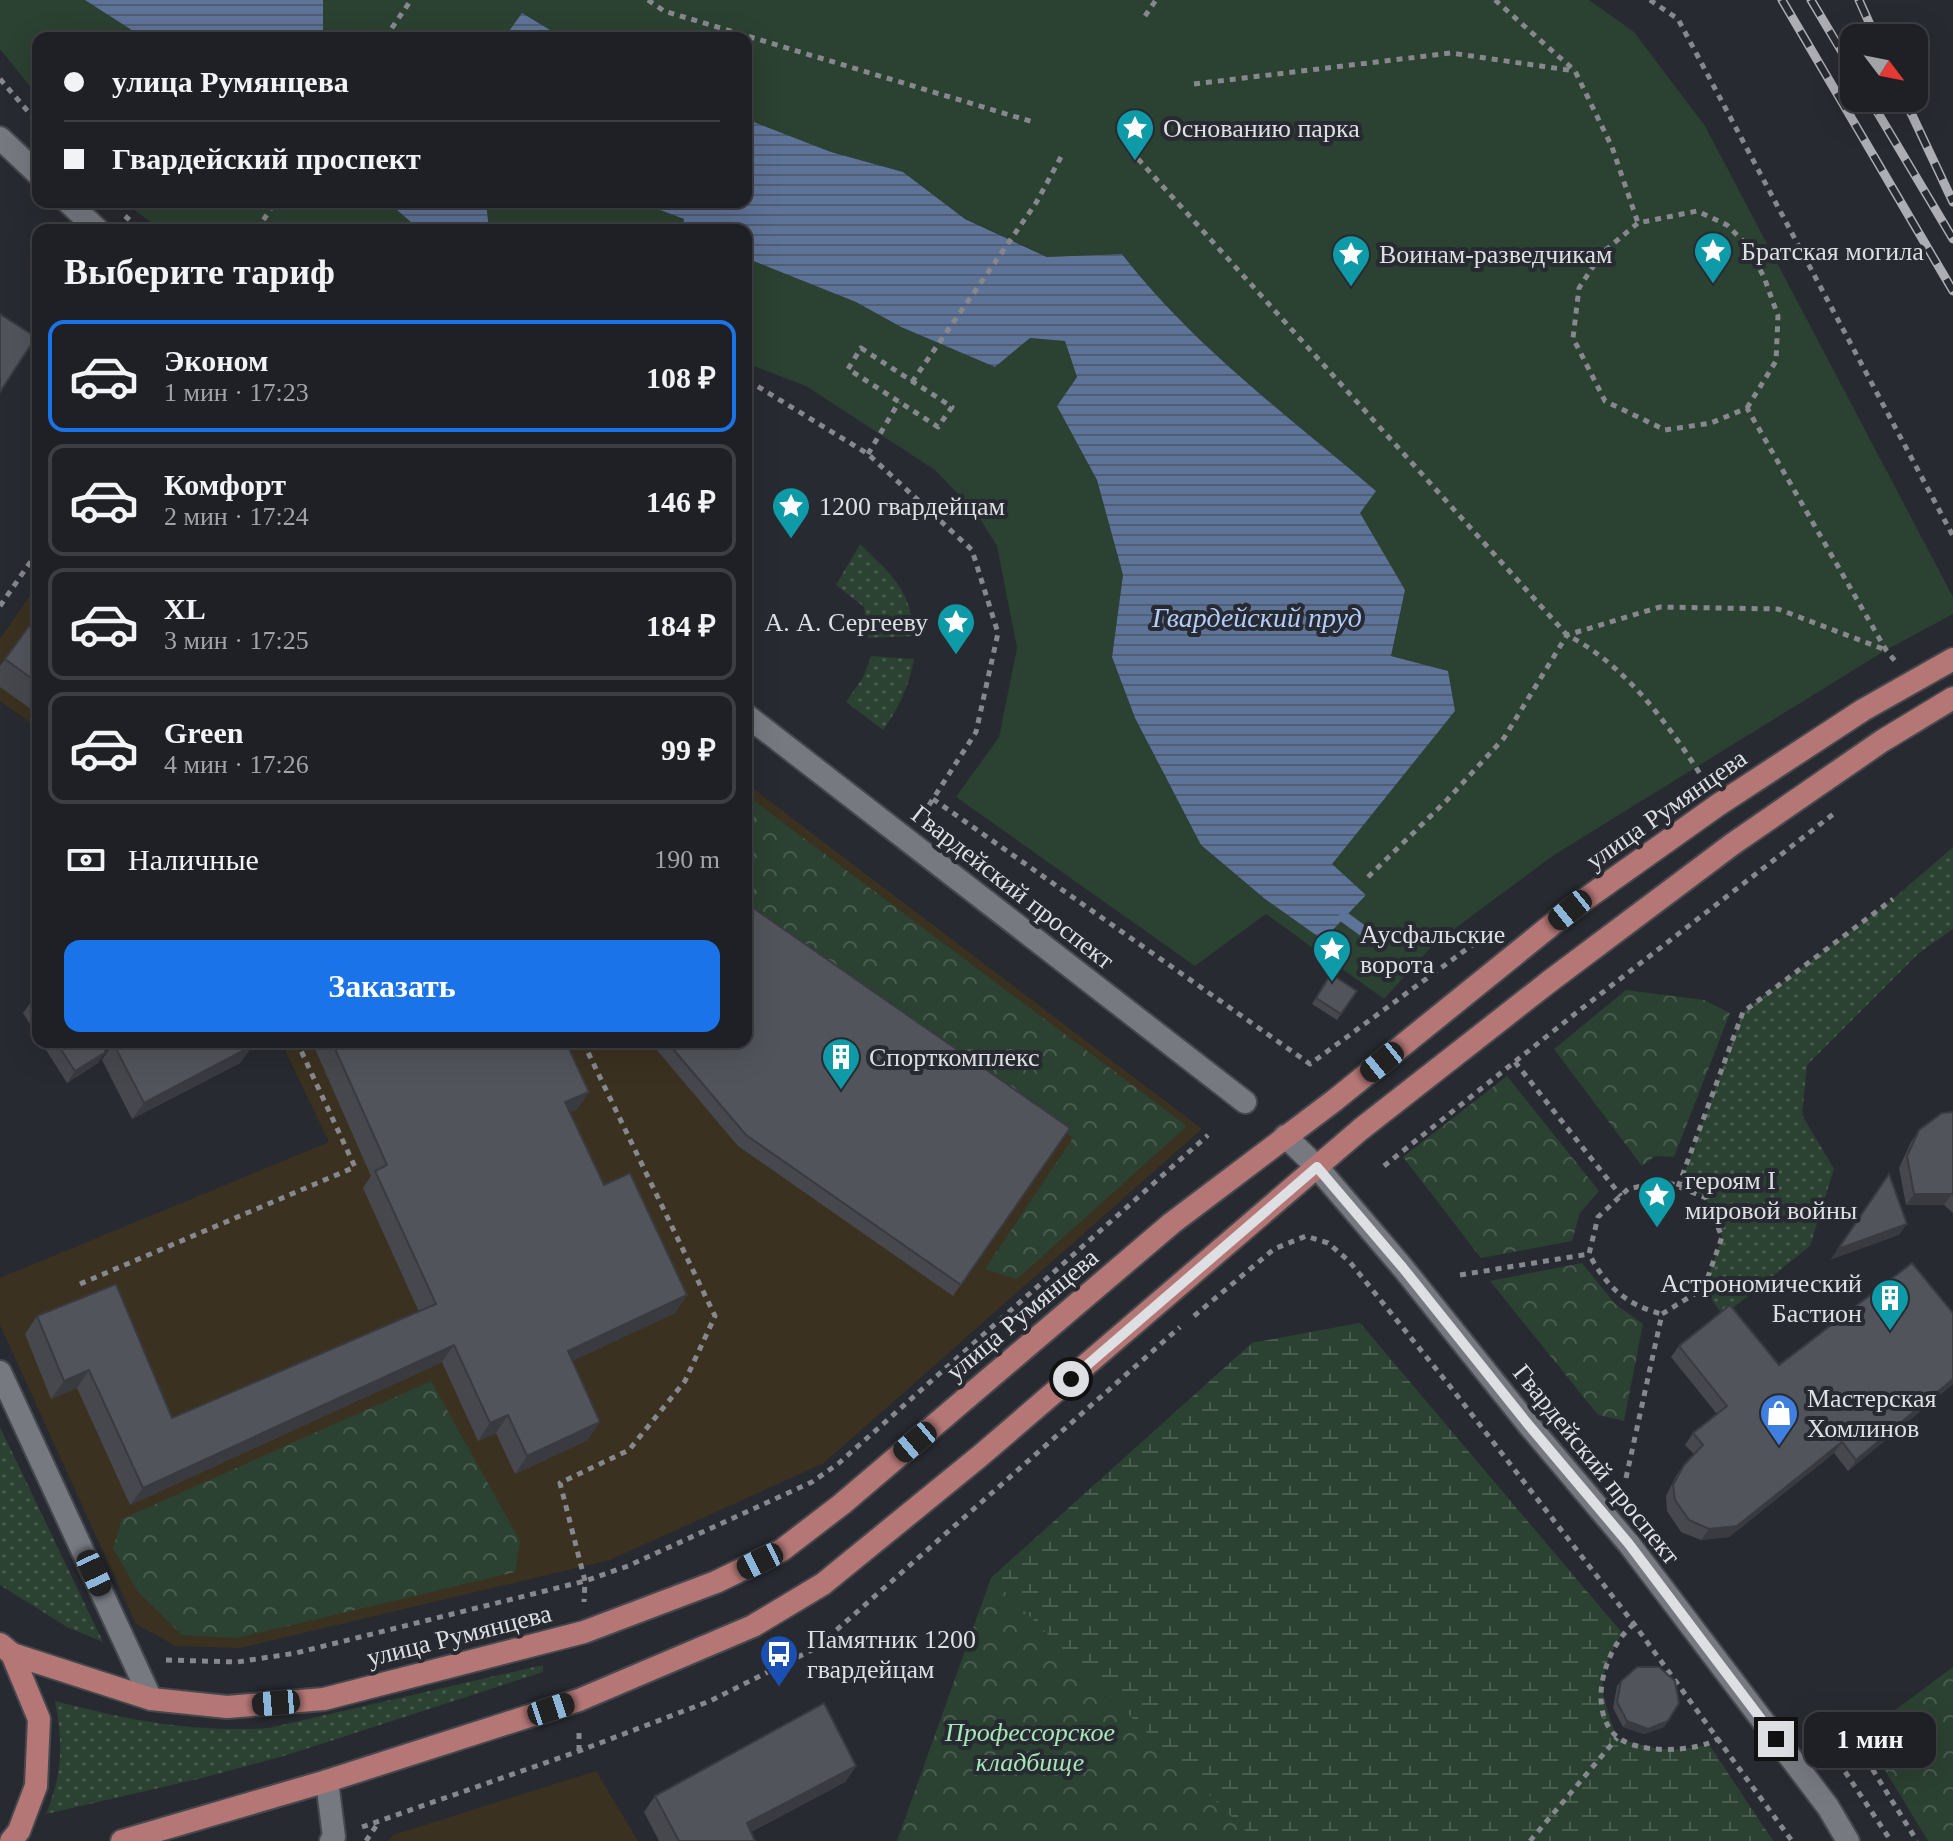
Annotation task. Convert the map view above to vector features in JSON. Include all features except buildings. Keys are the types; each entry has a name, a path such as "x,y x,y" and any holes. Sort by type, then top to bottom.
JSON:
{"main road":[{"name":"улица Румянцева","path":"6,1649 151,1699 227,1707 324,1699 584,1632 716,1582 782,1550 854,1493 1172,1223 1335,1100 1583,901 1718,805 1863,710 1953,659"},
{"path":"122,1841 327,1781 579,1700 753,1626 823,1584 980,1456 1361,1129 1550,981 1734,843 1882,741 1953,698"},
{"path":"6,1649 39,1719 36,1786 19,1831 11,1841"}],"street":[{"path":"0,138 32,168"},
{"path":"74,208 92,224"},
{"name":"Гвардейский проспект","path":"752,720 1245,1102"},
{"name":"Гвардейский проспект","path":"1285,1136 1317,1167 1403,1268 1629,1544 1828,1807 1848,1841"},
{"path":"0,1372 151,1699"},
{"path":"327,1781 332,1839"}],"path":[{"path":"389,32 411,0"},
{"path":"648,0 664,11 734,32"},
{"path":"657,0 664,11"},
{"path":"1145,16 1156,0"},
{"path":"1495,0 1575,71 1612,147 1638,223"},
{"path":"1650,0 1678,19 1953,536"},
{"path":"752,37 1033,122"},
{"path":"1194,84 1451,53 1575,71"},
{"path":"0,79 32,116"},
{"path":"1130,150 1567,635 1590,646 1643,696 1708,785"},
{"path":"912,382 1036,203 1062,155"},
{"path":"1697,211 1727,225 1746,244 1764,277 1778,316 1776,361 1747,408 1711,423 1665,430 1605,401 1573,338 1579,288 1602,253 1638,223 1697,211"},
{"path":"861,348 912,382 952,407 938,427 848,369 861,348"},
{"path":"752,386 757,386 868,454 972,550 998,633 976,732 907,840"},
{"path":"868,454 899,402"},
{"path":"1747,408 1895,661"},
{"path":"0,606 32,560"},
{"path":"1368,877 1447,800 1504,738 1567,635 1660,607 1778,609 1886,650"},
{"path":"933,799 1310,1064"},
{"path":"1384,1166 1837,812"},
{"path":"1678,1187 1743,1012 1893,899"},
{"path":"80,1284 355,1167 300,1048"},
{"path":"585,1581 560,1483 629,1450 685,1381 715,1316 586,1048"},
{"path":"1515,1062 1621,1196"},
{"path":"133,1657 195,1663 237,1662 296,1653 585,1581 628,1566 812,1482 839,1463 1208,1135"},
{"path":"1626,1478 1662,1314 1704,1288 1722,1237 1706,1198 1665,1181 1628,1189 1598,1217 1589,1254 1602,1280 1639,1308 1662,1314"},
{"path":"332,1839 710,1701 816,1648 1209,1303 1274,1249 1306,1236 1328,1243 1349,1261 1449,1385 1634,1624 1792,1841"},
{"path":"1460,1275 1589,1254"},
{"path":"1634,1624 1622,1633 1607,1660 1600,1692 1608,1726 1617,1738 1645,1747 1677,1751 1709,1745 1719,1738"},
{"path":"1891,1841 1810,1719 1853,1738 1917,1841"},
{"path":"1530,1841 1617,1738"},
{"path":"366,1841 379,1822"}],"shaded area":[{"path":"32,593 32,724 0,701 0,639"},
{"path":"752,788 1202,1129 824,1463 610,1560 240,1648 176,1646 136,1624 0,1325 0,1278 329,1142 284,1048 752,1048"},
{"path":"596,1771 638,1841 388,1841 393,1835"}],"green space":[{"path":"0,0 85,0 135,32 32,32 32,89 0,49"},
{"path":"323,0 1589,0 1634,32 1705,126 1953,597 1953,614 1886,650 1554,855 1434,944 1384,999 1266,914 1195,966 956,797 999,737 1017,648 997,546 977,514 935,470 806,386 752,365 752,260 856,302 901,327 995,367 1030,338 1065,341 1077,377 1057,406 1097,480 1123,575 1112,657 1135,718 1201,845 1265,899 1323,939 1366,895 1331,864 1455,711 1447,671 1391,656 1405,591 1359,513 1376,491 1210,350 1122,254 1048,257 964,218 903,172 831,152 752,121 752,32 553,32 522,14 508,32 323,31"},
{"path":"132,208 396,208 413,224 153,224"},
{"path":"487,208 655,208 684,219 683,224 488,224"},
{"path":"860,544 898,584 909,607 913,636 868,638 864,607 836,585"},
{"path":"871,656 914,659 903,696 883,730 846,702 864,676"},
{"path":"752,800 1187,1126 1017,1279 985,1269 1073,1138 752,911"},
{"path":"1953,847 1953,929 1919,953 1807,1065 1802,1115 1834,1169 1810,1246 1723,1316 1704,1288 1722,1237 1706,1198 1681,1182 1743,1012 1893,899"},
{"path":"1626,990 1704,1000 1730,1013 1674,1157 1655,1156 1642,1166 1554,1049"},
{"path":"1507,1076 1599,1191 1580,1213 1572,1241 1481,1258 1403,1157"},
{"path":"1582,1263 1615,1304 1643,1324 1624,1421 1598,1415 1490,1281"},
{"name":"Профессорское кладбище","path":"1360,1323 1622,1633 1607,1662 1603,1684 1606,1707 1617,1738 1663,1749 1709,1745 1773,1841 897,1841 991,1578 1252,1343"},
{"path":"1360,1323 1622,1633 1607,1660 1601,1692 1608,1726 1617,1738 1646,1747 1677,1751 1709,1745 1773,1841 1256,1841 991,1578 1252,1343"},
{"path":"431,1381 520,1541 515,1572 237,1638 182,1635 138,1592 113,1548 122,1519"},
{"path":"0,1427 103,1642 67,1627 0,1585"},
{"path":"543,1665 543,1672 287,1755 46,1814 56,1785 60,1758 55,1701 161,1724 214,1729 269,1728"},
{"path":"1953,1667 1953,1841 1928,1841 1863,1734"}],"water":[{"path":"85,0 323,0 324,32 135,32"},
{"path":"522,13 553,32 508,32"},
{"name":"Гвардейский пруд","path":"752,121 831,152 903,172 965,219 1047,257 1122,254 1210,350 1376,491 1360,513 1405,590 1391,656 1448,671 1455,711 1332,864 1366,895 1323,940 1265,899 1201,845 1135,718 1112,657 1123,575 1097,480 1057,406 1077,377 1065,341 1030,338 995,367 901,327 856,302 752,260 752,224 683,224 684,219 655,208 752,208"},
{"path":"487,208 488,224 413,224 397,210"}],"waterway":[{"path":"1344,917 1366,933"}],"railway":[{"path":"1782,0 1953,291"},
{"path":"1811,0 1840,49"},
{"path":"1859,0 1870,24"},
{"path":"1877,112 1953,239"},
{"path":"1911,112 1953,202"}],"place":[{"name":"Основанию парка","path":"1135,162"},
{"name":"Братская могила","path":"1713,285"},
{"name":"Воинам-разведчикам","path":"1351,288"},
{"name":"1200 гвардейцам","path":"791,540"},
{"name":"А. А. Сергееву","path":"956,656"},
{"name":"Аусфальские ворота","path":"1332,983"},
{"name":"Спорткомплекс","path":"841,1091"},
{"name":"героям I мировой войны","path":"1657,1229"},
{"name":"Астрономический Бастион","path":"1890,1332"},
{"name":"Мастерская Хомлинов","path":"1779,1447"},
{"name":"Памятник 1200 гвардейцам","path":"779,1688"}],"route":[{"path":"1071,1379 1317,1167 1629,1544 1776,1739"}]}
